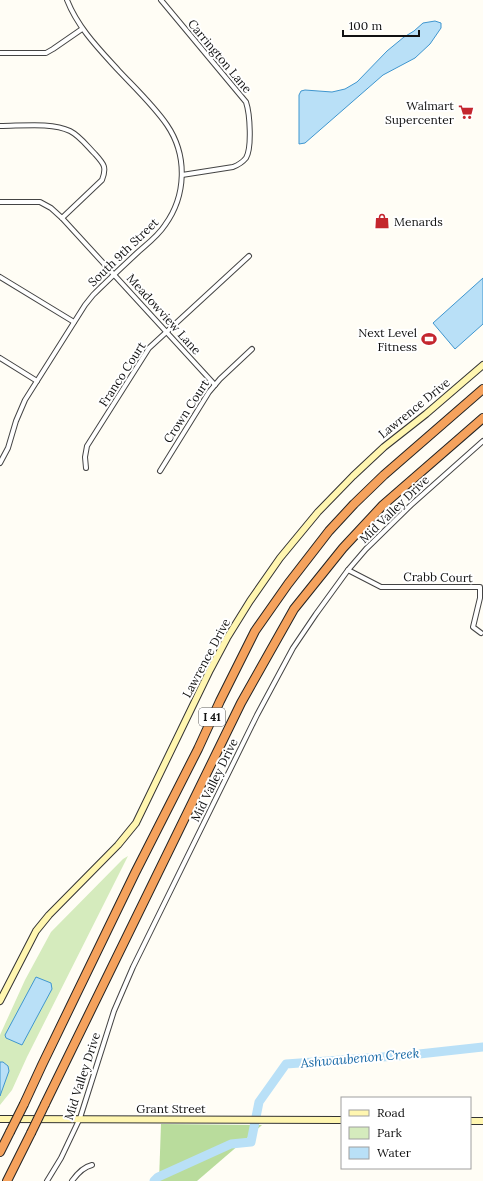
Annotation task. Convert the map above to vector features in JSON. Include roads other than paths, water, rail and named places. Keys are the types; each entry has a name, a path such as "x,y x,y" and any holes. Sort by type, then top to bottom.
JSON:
{"highway":[{"name":"I 41","path":"0,1152 135,873 198,749 255,631 288,584 329,531 354,504 384,475 483,389"},
{"name":"I 41","path":"7,1181 241,703 294,609 343,548 383,504 483,418"}],"main road":[{"name":"Lawrence Drive","path":"0,1001 36,931 54,910 118,845 136,823 227,638 276,563 318,512 353,476 384,447 426,414 483,365"},
{"name":"Grant Street","path":"0,1119 80,1118 341,1120"},
{"path":"471,1121 483,1121"}],"street":[{"name":"South 9th Street","path":"0,463 8,448 20,411 74,322 93,295 164,227 179,199 182,175 180,155 177,144 167,125 82,29 67,0"},
{"name":"Carrington Lane","path":"161,0 246,102 249,110 249,150 246,158 240,164 233,168 182,175"},
{"path":"0,53 46,52 53,49 82,29"},
{"path":"0,126 48,126 65,129 76,135 104,164 105,173 102,180 62,218"},
{"name":"Meadowview Lane","path":"0,202 40,202 51,208 62,218 215,385"},
{"name":"Franco Court","path":"86,468 85,457 87,446 149,348 250,256"},
{"path":"0,277 74,322"},
{"name":"Crown Court","path":"160,471 209,392 220,379 252,349"},
{"path":"0,358 37,381"},
{"name":"Mid Valley Drive","path":"47,1181 61,1158 80,1118 114,1011 133,967 257,715 293,648 348,570 366,549 411,504 483,441"},
{"name":"Crabb Court","path":"348,570 381,587 480,588 480,598 473,627 482,634"},
{"path":"72,1181 78,1173 87,1166 92,1165"}],"water":[{"path":"435,21 441,23 441,28 430,44 415,58 383,75 305,143 299,144 299,95 301,91 332,92 345,89 357,82 387,51 404,37 423,23"},
{"path":"483,278 483,324 455,349 433,323"},
{"path":"36,977 51,983 52,989 22,1045 6,1038 5,1035"},
{"path":"0,1062 3,1062 8,1066 9,1071 0,1096"}],"waterway":[{"name":"Ashwaubenon Creek","path":"154,1181 158,1177 231,1144 251,1142 259,1102 286,1064 410,1055 483,1047"}],"place":[{"name":"Walmart Supercenter","path":"466,112"},
{"name":"Menards","path":"382,221"},
{"name":"Next Level Fitness","path":"429,339"}]}
